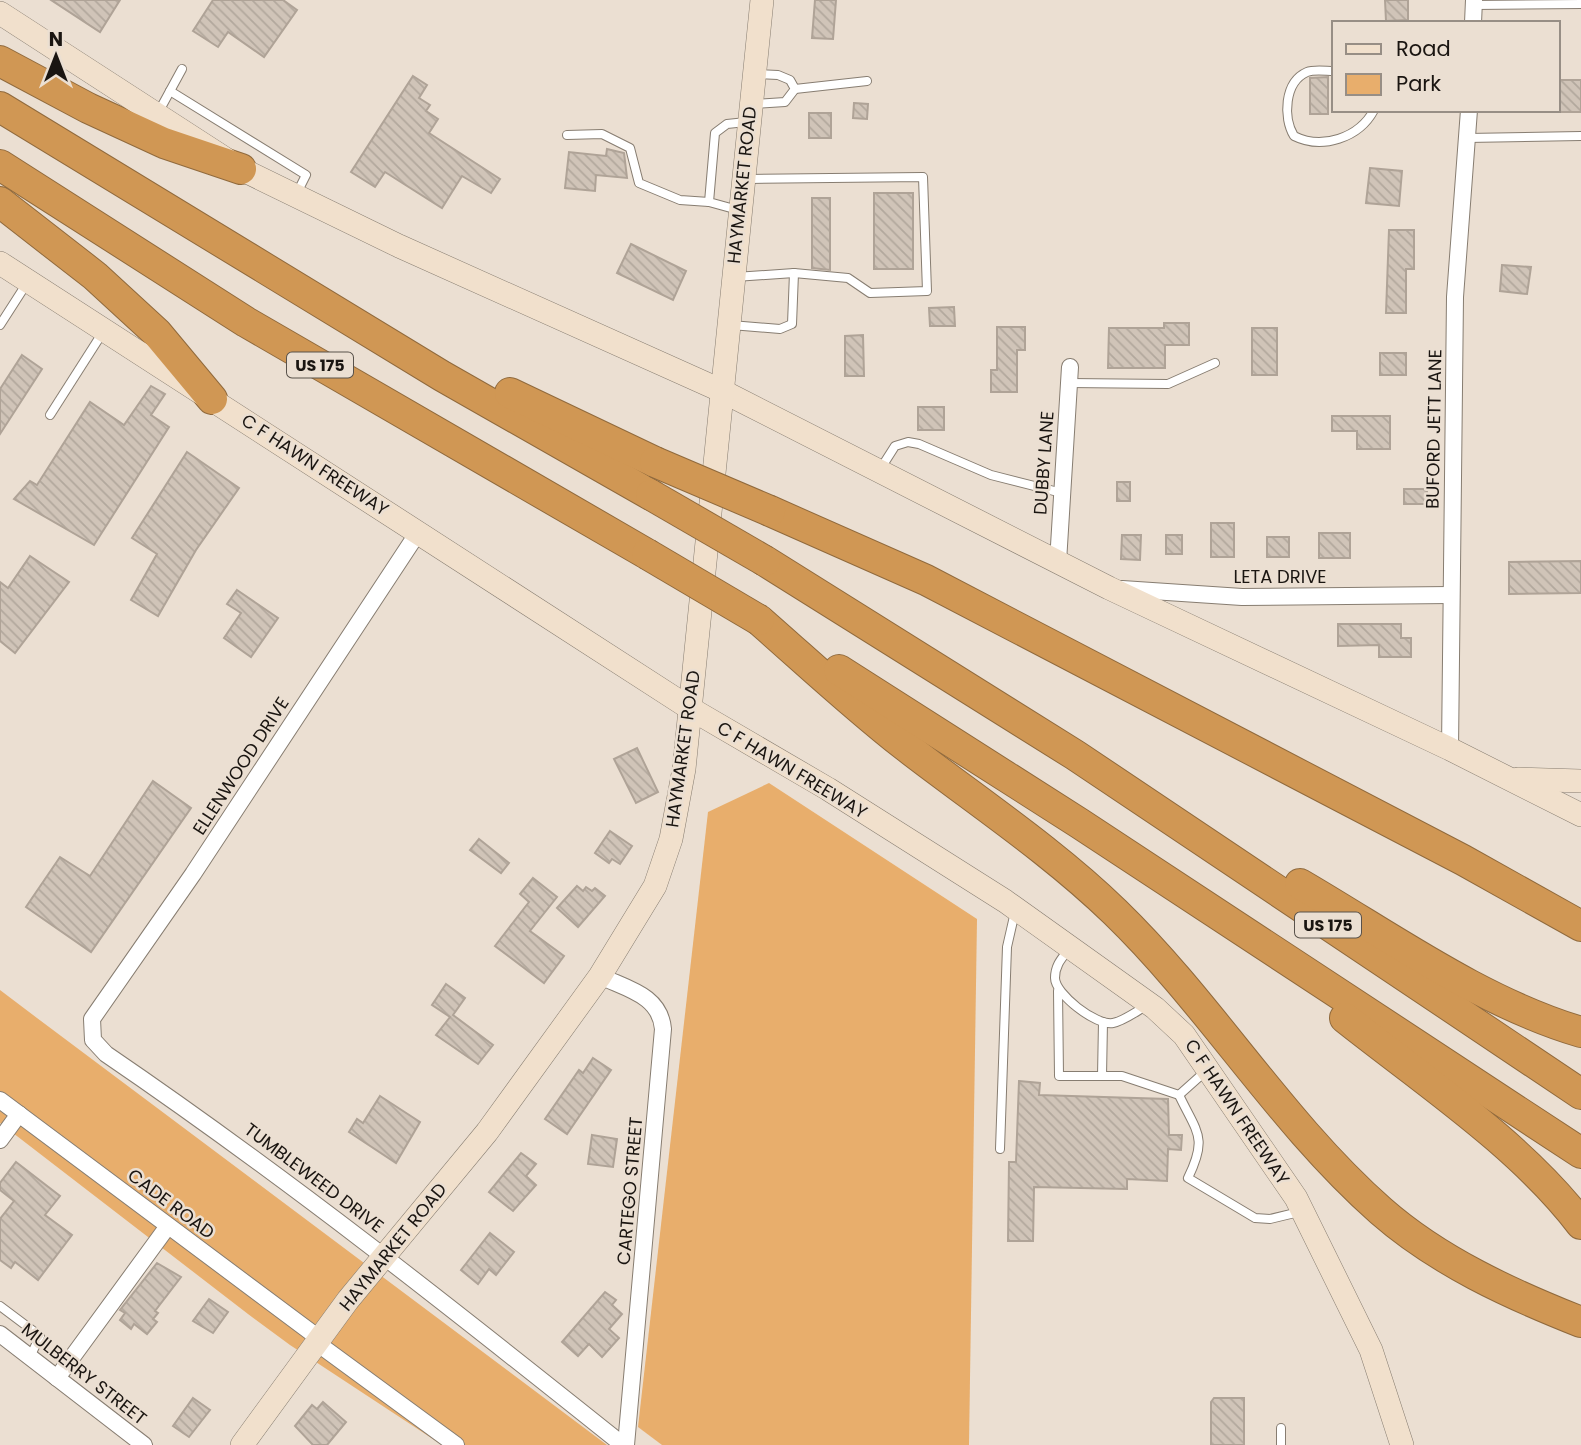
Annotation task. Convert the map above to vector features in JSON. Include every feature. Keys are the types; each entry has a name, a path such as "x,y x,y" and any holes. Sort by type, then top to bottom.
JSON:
{"highway":[{"path":"0,61 88,108 164,143 241,169"},
{"name":"US 175","path":"0,107 442,376 765,561 1075,755 1581,1094"},
{"name":"US 175","path":"0,166 246,322 759,620 1032,793 1581,1153"},
{"path":"0,201 95,276 140,317 212,398"},
{"path":"352,320 450,362 573,426 850,544 936,585 1463,860 1581,926"},
{"path":"759,620 901,743 1112,909 1161,957 1334,1166 1382,1212 1432,1249 1489,1282 1581,1322"},
{"path":"1075,755 1475,986 1551,1023 1581,1032"},
{"path":"1207,908 1521,1158 1561,1198 1581,1224"}],"main road":[{"name":"HAYMARKET ROAD","path":"242,1445 348,1300 487,1132 600,976 655,886 671,839 691,709 720,390 762,0"},
{"path":"0,13 241,169 399,246 720,390 1109,588 1450,749 1581,816"},
{"name":"C F HAWN FREEWAY","path":"0,263 691,709 828,789 1016,909 1150,1004 1184,1035 1302,1210 1371,1350 1402,1445"},
{"path":"1510,778 1581,781"}],"street":[{"path":"1473,21 1474,3"},
{"name":"BUFORD JETT LANE","path":"1450,749 1455,297 1469,112"},
{"name":"DUBBY LANE","path":"1058,562 1069,375"},
{"name":"ELLENWOOD DRIVE","path":"92,1019 192,874 419,531"},
{"name":"LETA DRIVE","path":"1109,588 1242,597 1451,594"},
{"name":"CARTEGO STREET","path":"600,976 653,1001 662,1013 663,1029 624,1445"},
{"name":"TUMBLEWEED DRIVE","path":"92,1019 93,1040 106,1054 218,1130 387,1256 624,1445"},
{"name":"CADE ROAD","path":"0,1100 456,1445"},
{"path":"0,1140 19,1114"},
{"path":"57,1378 168,1226"},
{"name":"MULBERRY STREET","path":"0,1334 144,1445"}],"lane":[{"path":"1474,3 1581,4"},
{"path":"157,116 182,69"},
{"path":"1332,71 1306,72 1294,83 1287,116 1294,136 1308,143 1350,135 1367,123 1373,112"},
{"path":"709,202 715,134 727,124 750,113 785,102 793,96 795,89 790,80 778,75 754,74"},
{"path":"795,89 867,81"},
{"path":"170,91 306,175 296,196"},
{"path":"567,135 602,134 630,148 639,183 680,200 709,202 739,210"},
{"path":"1468,138 1581,136"},
{"path":"732,277 794,274 848,278 870,293 928,290 923,177 743,179"},
{"path":"727,324 780,329 792,324 794,274"},
{"path":"0,326 28,281"},
{"path":"50,415 104,330"},
{"path":"1069,375 1168,384 1215,363"},
{"path":"879,471 895,446 908,442 919,443 991,475 1062,493"},
{"path":"1000,1150 1007,947 1016,909"},
{"path":"1070,947 1056,967 1059,1076 1122,1076 1179,1095 1200,1141 1197,1160 1188,1178 1255,1218 1270,1219 1302,1210"},
{"path":"1058,991 1096,1020 1103,1022 1112,1023 1150,1004"},
{"path":"1102,1076 1103,1022"},
{"path":"1179,1095 1208,1070"},
{"path":"0,1306 40,1336 30,1357"},
{"path":"1281,1428 1281,1445"}],"green space":[{"path":"769,783 977,919 969,1445 662,1445 638,1427 708,812"},
{"path":"0,990 607,1445 442,1445 290,1345 248,1314 0,1123"}],"building":[{"path":"51,0 120,0 100,32"},
{"path":"213,0 283,0 297,10 264,57 228,32 218,47 193,31"},
{"path":"815,0 836,0 833,39 812,38"},
{"path":"1385,0 1408,0 1408,20 1386,21"},
{"path":"413,76 427,85 419,98 430,105 426,111 438,119 429,133 500,179 491,193 462,176 442,208 385,172 375,187 351,172"},
{"path":"1328,77 1328,114 1310,114 1310,78"},
{"path":"1560,80 1581,80 1581,112 1560,112"},
{"path":"854,103 868,104 867,119 853,118"},
{"path":"809,113 831,113 831,138 809,138"},
{"path":"607,149 624,153 627,178 596,175 595,191 565,188 569,152 606,156"},
{"path":"1370,168 1402,171 1399,206 1366,203"},
{"path":"874,193 913,193 913,269 874,269"},
{"path":"812,198 830,198 830,270 812,268"},
{"path":"1389,230 1414,230 1414,269 1406,269 1406,313 1386,313"},
{"path":"631,244 686,271 673,300 617,273"},
{"path":"1502,265 1531,267 1527,294 1500,291"},
{"path":"954,307 955,326 930,326 929,308"},
{"path":"1164,323 1189,323 1189,345 1165,345 1165,368 1108,368 1109,328 1164,328"},
{"path":"997,327 1025,327 1025,350 1017,350 1017,392 991,392 991,370 997,370"},
{"path":"1252,328 1277,328 1277,375 1252,375"},
{"path":"863,335 864,376 845,376 845,336"},
{"path":"1380,353 1406,353 1406,375 1380,375"},
{"path":"22,355 42,369 0,434 0,389"},
{"path":"151,386 165,394 151,415 169,427 94,545 14,499 30,481 37,485 90,402 124,425"},
{"path":"918,407 944,407 944,430 918,430"},
{"path":"1332,416 1390,416 1390,449 1357,449 1357,431 1332,431"},
{"path":"187,452 239,488 196,550 158,616 131,600 157,554 132,538"},
{"path":"1117,482 1130,482 1130,501 1117,501"},
{"path":"1404,489 1427,489 1427,504 1404,504"},
{"path":"1211,523 1234,523 1234,557 1211,557"},
{"path":"1319,533 1350,533 1350,558 1319,558"},
{"path":"1122,535 1141,535 1140,560 1121,559"},
{"path":"1166,535 1182,535 1182,554 1166,554"},
{"path":"1267,537 1289,537 1289,557 1267,557"},
{"path":"30,556 69,582 15,653 0,641 0,582 8,588"},
{"path":"1581,561 1581,593 1509,594 1509,562"},
{"path":"237,590 278,618 251,657 224,638 241,613 227,604"},
{"path":"1338,624 1401,624 1401,638 1411,638 1411,657 1379,657 1379,645 1338,646"},
{"path":"637,748 658,792 636,803 614,759"},
{"path":"153,781 191,808 91,952 26,907 60,857 90,876"},
{"path":"610,831 632,846 620,864 612,859 609,863 595,853"},
{"path":"479,839 509,863 501,873 470,850"},
{"path":"533,878 557,897 530,931 564,956 544,983 495,946 529,902 520,894"},
{"path":"577,886 583,891 586,887 592,891 595,888 605,896 578,927 557,908"},
{"path":"446,984 465,998 453,1015 493,1045 478,1064 436,1035 450,1017 432,1005"},
{"path":"593,1058 611,1070 567,1134 545,1119 579,1070 583,1073"},
{"path":"1019,1081 1040,1083 1039,1095 1168,1099 1169,1135 1182,1135 1181,1150 1168,1149 1167,1181 1127,1179 1127,1189 1034,1187 1033,1241 1008,1241 1009,1162 1016,1162"},
{"path":"380,1096 420,1122 396,1163 349,1132 357,1119 363,1123"},
{"path":"592,1135 617,1139 613,1167 588,1164"},
{"path":"521,1153 536,1164 526,1176 536,1185 513,1211 489,1192"},
{"path":"16,1162 60,1196 45,1215 72,1235 38,1280 15,1262 11,1268 0,1260 0,1219 14,1201 0,1190 0,1183"},
{"path":"490,1233 514,1252 496,1275 489,1269 478,1284 461,1270"},
{"path":"157,1263 181,1277 155,1311 158,1313 153,1319 157,1322 147,1334 134,1324 131,1329 120,1320 125,1313 120,1310"},
{"path":"605,1292 616,1300 612,1305 622,1314 609,1329 619,1338 602,1357 589,1344 578,1356 562,1342"},
{"path":"209,1299 228,1312 213,1333 193,1321"},
{"path":"193,1398 210,1410 189,1437 173,1426"},
{"path":"1214,1398 1244,1398 1244,1445 1211,1445 1211,1402"},
{"path":"323,1402 346,1422 327,1445 313,1445 295,1426 312,1405 317,1409"}]}
